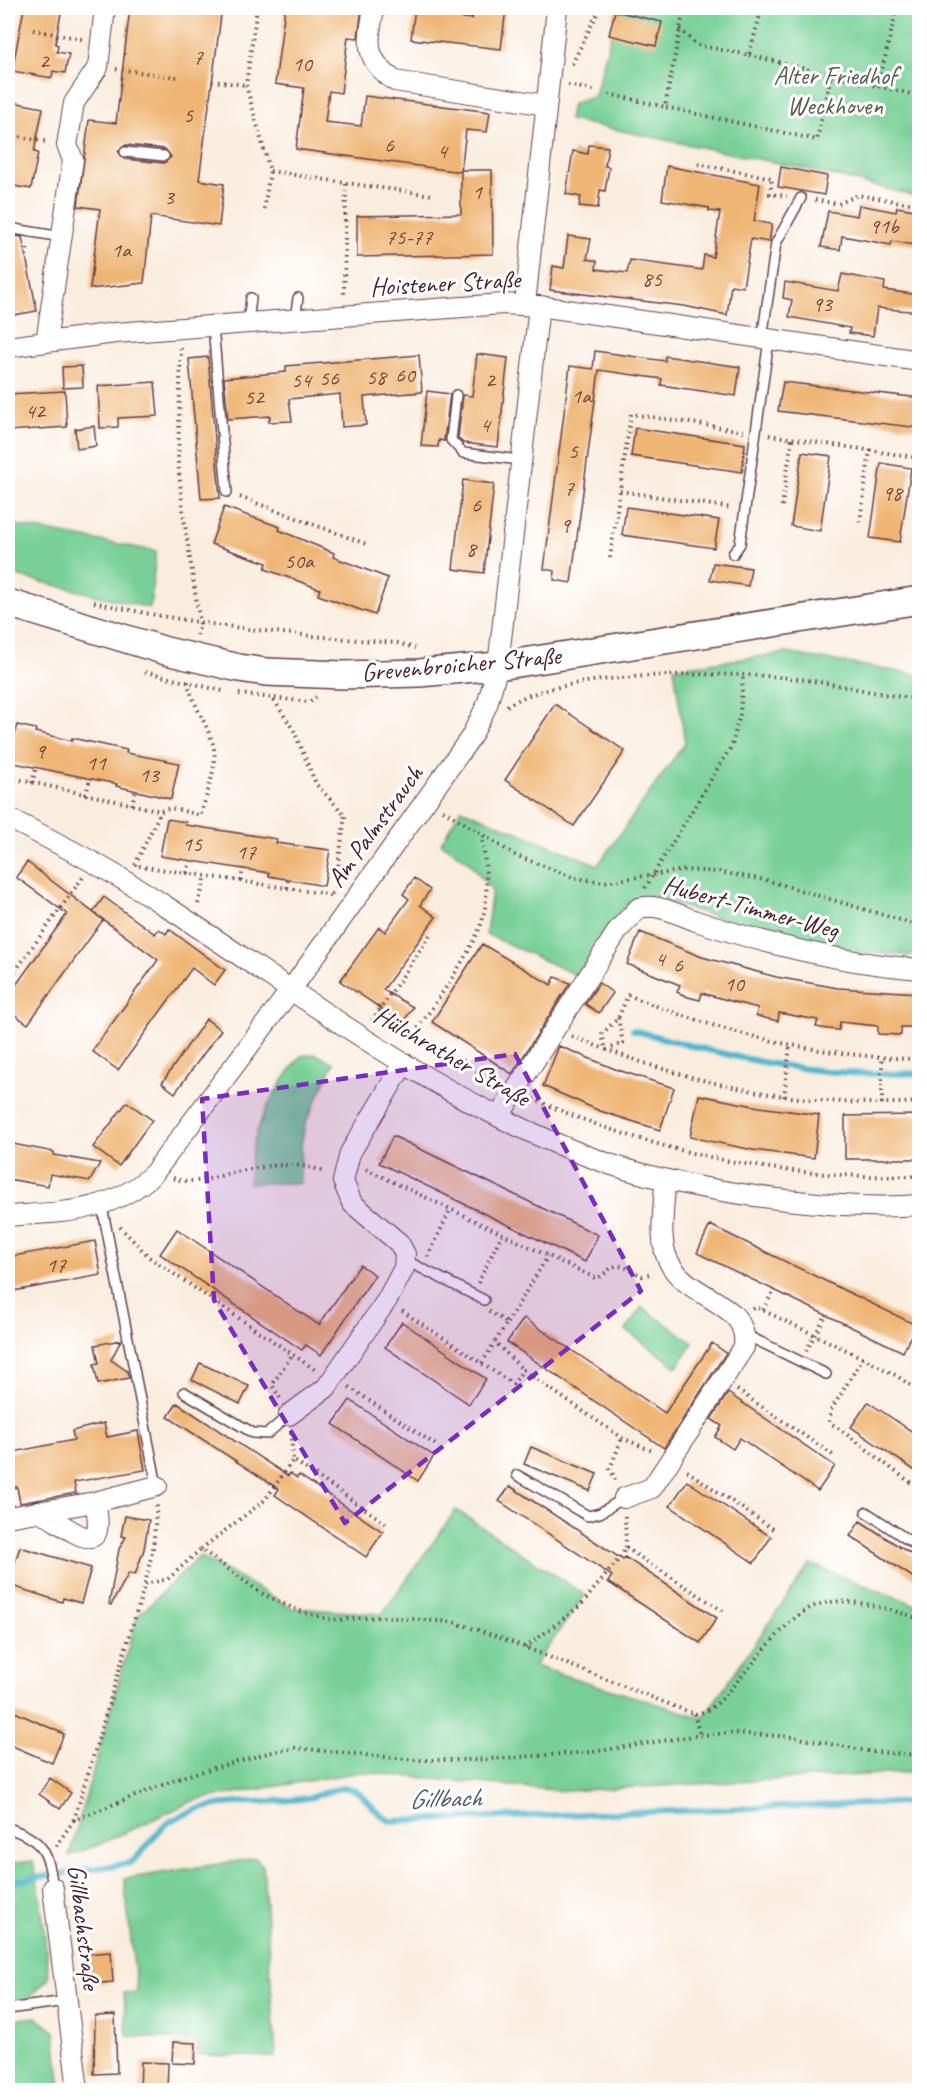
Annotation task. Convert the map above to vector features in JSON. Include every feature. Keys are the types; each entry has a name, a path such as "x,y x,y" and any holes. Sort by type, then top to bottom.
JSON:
{"main road":[{"name":"Grevenbroicher Straße","path":"8,603 191,657 266,672 331,675 419,673 498,666 920,600"}],"street":[{"path":"46,342 74,156 74,103 98,67 105,8"},
{"path":"374,8 368,42 370,52 381,70 395,81 546,105"},
{"name":"Am Palmstrauch","path":"8,1216 70,1212 102,1206 135,1190 157,1170 428,800 471,737 485,711 498,666 520,460 546,105 555,84 557,8"},
{"name":"Hoistener Straße","path":"8,347 115,333 479,304 532,305 920,361"},
{"name":"Hülchrather Straße","path":"8,818 94,862 131,873 192,923 290,991 404,1063 499,1116 576,1151 665,1180 728,1193 827,1205 920,1205"},
{"name":"Hubert-Timmer-Weg","path":"499,1116 619,929 639,908 667,910 748,938 820,956 920,969"},
{"path":"289,1415 326,1389 401,1276 414,1265 397,1239 352,1203 344,1173 404,1063"},
{"path":"624,1498 652,1488 672,1461 744,1347 741,1327 729,1309 688,1286 670,1264 664,1244 665,1180"},
{"path":"8,1517 95,1502 157,1486"},
{"path":"38,1512 53,1518 76,1536 84,1538 96,1531 98,1520 95,1502"},
{"name":"Gillbachstraße","path":"53,1888 78,2091"}],"lane":[{"path":"126,152 164,156"},
{"path":"733,554 740,544 756,433 776,243 801,198"},
{"path":"8,228 62,237"},
{"path":"248,322 251,298"},
{"path":"295,319 298,298"},
{"path":"213,326 227,492"},
{"path":"456,395 451,440 463,453 520,460"},
{"path":"102,1206 157,1486"},
{"path":"414,1265 484,1300"},
{"path":"741,1327 826,1374"},
{"path":"184,1392 253,1433 267,1434 289,1415"},
{"path":"517,1475 588,1516 600,1514 624,1498"},
{"path":"866,1512 920,1548"},
{"name":"Gillbachstraße","path":"8,1828 32,1837 46,1853 50,1863 53,1888"},
{"path":"8,2009 66,2001"}],"path":[{"path":"257,8 246,85 270,171 264,210"},
{"path":"596,91 555,84 600,8"},
{"path":"665,107 684,8"},
{"path":"749,56 762,8"},
{"path":"878,86 897,8"},
{"path":"680,28 697,45 920,96"},
{"path":"33,30 100,43"},
{"path":"98,67 177,77"},
{"path":"609,94 817,140 831,75"},
{"path":"212,81 246,85"},
{"path":"8,135 74,156"},
{"path":"698,164 772,178 770,194 838,204 858,195 920,205"},
{"path":"270,171 432,195"},
{"path":"344,315 346,183"},
{"path":"26,256 28,249"},
{"path":"8,786 12,778 161,811 170,808 201,815 213,768 213,746 189,692 187,677 200,624 178,462 182,329"},
{"path":"610,558 632,414 920,458"},
{"path":"782,506 792,438"},
{"path":"860,522 870,450"},
{"path":"620,491 745,510"},
{"path":"227,492 369,545"},
{"path":"86,600 200,624 259,633 397,643 422,650"},
{"path":"485,711 498,712 520,697 551,687 659,676 792,678 920,699"},
{"path":"639,908 641,894 652,874 723,763 732,745 740,714 743,676"},
{"path":"273,699 294,731 316,784 345,815 335,889 331,896"},
{"path":"32,783 36,768"},
{"path":"86,795 90,778"},
{"path":"132,805 135,791"},
{"path":"428,800 515,855 575,878 604,882 685,870 719,872 766,880 920,926"},
{"path":"161,811 131,873 187,873 287,888 331,896 350,907"},
{"path":"415,1033 476,936 484,914 486,880 482,835"},
{"path":"187,873 190,861"},
{"path":"8,981 94,862"},
{"path":"241,881 243,868"},
{"path":"192,923 206,876"},
{"path":"287,888 288,880"},
{"path":"362,1036 431,934"},
{"path":"606,1050 602,1034 618,1018 628,995 714,1027 790,1046 882,1058 920,1059"},
{"path":"379,1011 493,1082 592,1125 706,1158 796,1172 874,1177 920,1176"},
{"path":"606,1050 623,1043 618,1018"},
{"path":"555,1028 606,1050 691,1078 784,1097 882,1104 920,1102"},
{"path":"784,1097 790,1046"},
{"path":"882,1058 882,1104"},
{"path":"157,1170 176,1179 197,1181 244,1170 297,1165 344,1173 357,1164 595,1278 605,1275 615,1266 621,1266 642,1276 670,1264"},
{"path":"102,1206 148,1257 292,1354 439,1447"},
{"path":"414,1265 450,1209"},
{"path":"473,1294 502,1234"},
{"path":"482,1363 548,1256"},
{"path":"763,1310 774,1290"},
{"path":"387,1300 513,1383 523,1371"},
{"path":"484,1300 486,1309 507,1323"},
{"path":"741,1327 756,1307 863,1358 897,1376 920,1392"},
{"path":"801,1362 826,1315"},
{"path":"495,1342 523,1371 622,1438 672,1461 776,1531"},
{"path":"145,1584 168,1579 201,1549 265,1500 293,1460 289,1415 272,1385 292,1354"},
{"path":"863,1358 831,1410 829,1422 868,1448 873,1457 920,1489"},
{"path":"724,1381 836,1457"},
{"path":"525,1648 581,1605 627,1548 624,1498 610,1469 622,1438"},
{"path":"293,1460 387,1524"},
{"path":"46,1853 58,1844 74,1820 145,1584 158,1517 157,1486"},
{"path":"627,1548 723,1611"},
{"path":"201,1549 261,1593 313,1616 340,1620 383,1617 434,1619 496,1635 694,1714 702,1713 718,1703 784,1627 808,1607 830,1600 850,1600 920,1619"},
{"path":"694,1714 700,1735"},
{"path":"74,1820 185,1776 295,1748 443,1761 592,1752 700,1735 734,1733 793,1737 873,1752 920,1755"}],"highlighted area":[{"path":"515,1054 641,1291 345,1523 214,1300 202,1099"}],"green space":[{"name":"Alter Friedhof Weckhoven","path":"618,8 919,8 919,197 807,169 569,120 572,104 595,96"},
{"path":"8,524 156,551 150,608 8,574"},
{"path":"785,653 919,675 919,956 852,952 782,938 651,896 629,902 578,976 486,934 492,890 468,861 441,843 461,809 598,865 685,743 674,668"},
{"path":"315,1054 334,1063 305,1124 301,1145 300,1183 249,1183 253,1147 263,1115 301,1056"},
{"path":"642,1307 693,1343 677,1367 626,1330"},
{"path":"456,1510 585,1595 534,1666 703,1718 810,1564 919,1606 919,1772 565,1791 360,1772 195,1800 69,1856 137,1617 200,1556 292,1608 382,1614"},
{"path":"256,1858 263,1866 276,2057 198,2055 198,2041 127,2036 124,1993 137,1992 124,1879"},
{"path":"33,1861 40,1894 49,1977 28,2000 8,2002 8,1864"},
{"path":"36,2017 55,2032 61,2090 8,2090 8,2020"}],"building":[{"path":"24,8 62,8 55,44 58,45 57,52 69,54 65,73 53,71 52,78 12,71"},
{"path":"130,8 222,8 199,180 224,184 219,226 151,216 144,283 90,289 100,209 78,206 89,120 116,123","holes":["126,145 165,149 171,157 164,163 124,159 118,151"]},
{"path":"285,8 362,8 358,38 348,37 341,93 329,91 325,122 361,126 365,96 490,112 487,132 466,130 461,172 296,149 304,88 275,84"},
{"path":"415,8 440,11 439,15 472,19 474,8 506,8 501,49 411,39"},
{"path":"615,11 662,22 656,46 609,35"},
{"path":"8,101 43,108 34,152 38,153 31,189 8,185"},
{"path":"589,145 608,147 605,166 609,167 605,191 600,190 598,208 579,206 581,197 566,194 573,151 588,154"},
{"path":"667,166 760,184 754,221 772,224 769,242 751,239 743,287 731,285 727,315 684,306 550,290 553,266 564,268 568,236 591,239 587,259 597,261 596,269 627,273 630,260 702,270 704,255 713,257 720,212 662,200"},
{"path":"781,167 827,176 824,195 778,187"},
{"path":"461,170 492,170 493,254 357,257 357,216 461,214"},
{"path":"859,205 896,212 897,207 920,211 920,246 892,241 891,245 842,236 840,250 821,247 828,211 857,216"},
{"path":"8,237 22,237 37,311 8,316"},
{"path":"842,274 885,282 884,290 920,295 920,312 877,308 873,336 849,333 850,328 789,317 792,300 783,298 785,282 838,291"},
{"path":"595,351 665,361 665,356 740,367 736,396 661,385 662,379 599,370 571,583 554,580 555,571 544,569 570,366 593,369"},
{"path":"477,354 508,358 498,447 463,443 458,438 463,395 472,396"},
{"path":"419,355 422,392 364,397 366,425 342,427 340,394 289,399 292,421 269,422 270,416 228,419 224,378 286,372 286,366"},
{"path":"208,357 220,498 201,499 189,359"},
{"path":"82,366 83,387 63,388 62,367"},
{"path":"155,382 158,416 118,418 118,427 100,428 98,386"},
{"path":"783,382 920,398 920,428 778,411"},
{"path":"65,391 67,427 8,431 8,394"},
{"path":"427,391 450,394 444,441 439,440 438,447 421,446"},
{"path":"94,426 96,446 77,449 75,429"},
{"path":"635,428 745,444 742,472 631,456"},
{"path":"802,452 831,456 820,531 791,526"},
{"path":"881,463 911,468 900,542 870,538"},
{"path":"463,480 494,484 484,573 453,569"},
{"path":"224,507 280,527 279,530 334,553 333,557 388,578 375,615 318,595 320,589 265,569 267,563 211,544"},
{"path":"626,507 719,520 714,548 622,535"},
{"path":"713,563 751,568 748,586 710,580"},
{"path":"555,704 625,751 574,826 505,780"},
{"path":"17,725 72,741 72,738 127,750 126,753 179,763 171,799 116,786 117,784 9,762"},
{"path":"167,819 186,822 185,825 277,839 276,843 330,850 324,886 269,876 269,873 160,856"},
{"path":"27,862 103,920 28,1024 8,1010 8,996 67,914 16,877"},
{"path":"414,878 430,890 420,905 436,917 383,990 413,1007 403,1023 340,981 379,927 385,932 409,899 403,894"},
{"path":"104,897 155,934 159,929 166,934 169,929 225,970 214,985 192,968 118,1070 92,1051 158,960 93,912"},
{"path":"640,932 702,957 776,977 838,988 920,993 920,1027 901,1027 901,1035 878,1034 878,1026 840,1022 839,1030 828,1029 816,1027 818,1020 779,1013 778,1021 756,1016 758,1008 702,993 700,1000 688,997 677,992 680,985 627,964"},
{"path":"482,944 551,985 555,977 570,983 512,1074 432,1022"},
{"path":"599,983 613,993 599,1013 585,1004"},
{"path":"206,1019 221,1030 175,1093 162,1083"},
{"path":"559,1046 615,1069 674,1088 660,1130 600,1111 543,1086"},
{"path":"699,1095 759,1107 819,1115 814,1158 753,1150 690,1137"},
{"path":"127,1102 152,1120 119,1166 93,1147"},
{"path":"920,1115 920,1159 845,1159 845,1116"},
{"path":"393,1136 598,1235 585,1262 379,1163"},
{"path":"8,1143 54,1152 54,1155 100,1163 90,1181 50,1174 48,1186 8,1179"},
{"path":"710,1225 916,1325 903,1352 697,1253"},
{"path":"177,1229 319,1325 360,1265 375,1275 321,1355 306,1345 302,1350 160,1254"},
{"path":"95,1241 101,1275 8,1292 8,1257"},
{"path":"524,1318 665,1413 712,1343 726,1353 664,1448 507,1342"},
{"path":"402,1322 486,1379 469,1404 385,1347"},
{"path":"121,1340 111,1360 127,1371 129,1378 98,1384 94,1364 99,1363 95,1345"},
{"path":"200,1363 249,1386 240,1404 192,1380"},
{"path":"728,1393 835,1466 818,1491 740,1438 733,1449 715,1437 722,1426 711,1419"},
{"path":"350,1400 434,1456 418,1481 333,1424"},
{"path":"868,1402 920,1437 920,1474 851,1427"},
{"path":"177,1403 288,1476 290,1473 297,1478 299,1475 383,1532 366,1557 275,1495 279,1489 168,1417"},
{"path":"104,1423 107,1437 138,1431 145,1470 74,1482 76,1493 20,1503 17,1487 8,1489 8,1453 74,1440 72,1431"},
{"path":"531,1447 597,1474 590,1491 524,1464"},
{"path":"687,1481 771,1537 754,1563 670,1506"},
{"path":"510,1486 623,1560 625,1557 717,1618 700,1643 608,1582 612,1576 499,1501"},
{"path":"125,1516 149,1520 144,1549 135,1575 129,1573 111,1605 109,1604 119,1549 126,1537 121,1536"},
{"path":"860,1521 920,1560 920,1582 850,1536"},
{"path":"20,1547 91,1568 81,1603 63,1598 62,1602 9,1585 8,1563 14,1565"},
{"path":"8,1709 64,1734 52,1763 8,1744"},
{"path":"50,1778 71,1793 60,1809 39,1794"},
{"path":"111,1952 113,1982 87,1984 85,1954"},
{"path":"115,2015 117,2073 94,2074 95,2016"},
{"path":"173,2042 196,2043 195,2064 172,2063"},
{"path":"141,2062 168,2063 167,2091 140,2091"}],"waterway":[{"path":"633,1030 775,1064 845,1073 920,1073"},
{"name":"Gillbach","path":"8,1882 130,1863 165,1825 188,1813 205,1808 222,1804 307,1798 342,1788 353,1790 364,1797 378,1813 390,1821 920,1802"}]}
